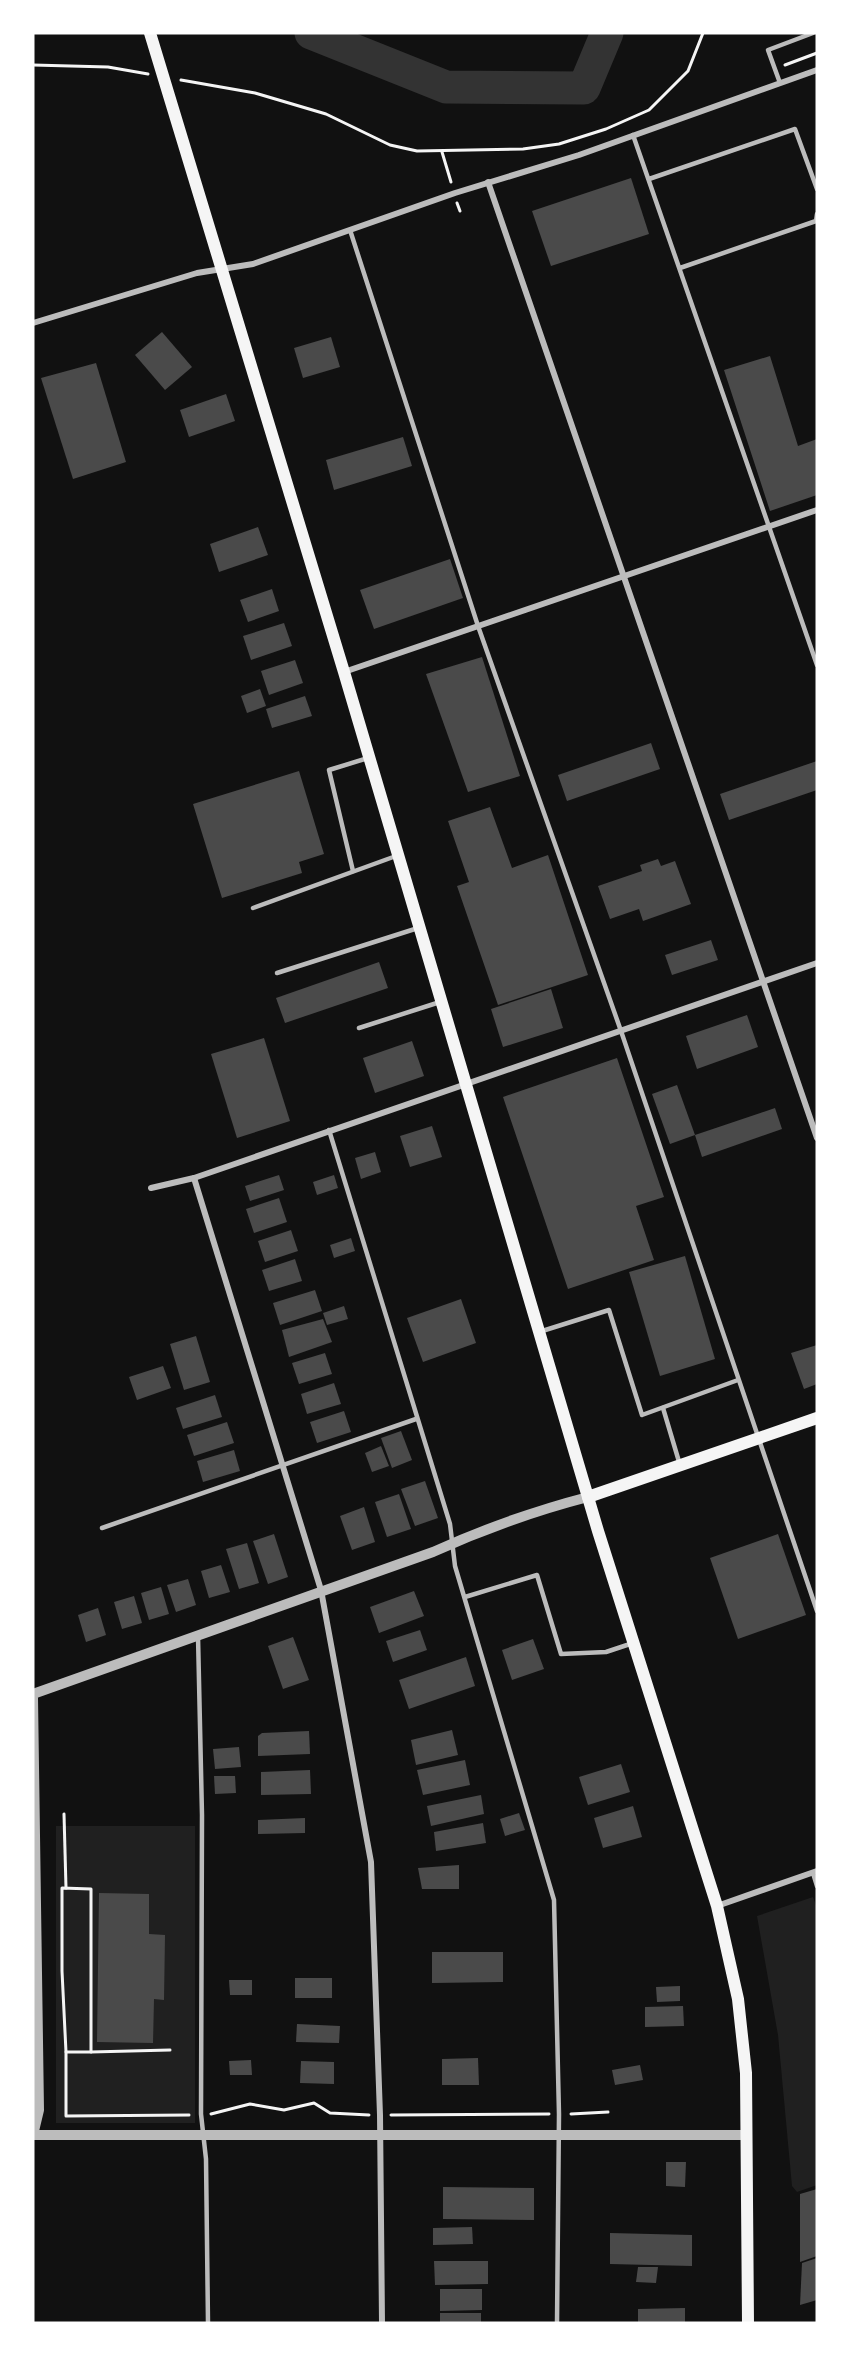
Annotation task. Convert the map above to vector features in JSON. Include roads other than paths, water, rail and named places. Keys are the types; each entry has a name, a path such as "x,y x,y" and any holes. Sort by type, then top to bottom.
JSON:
{"main road":[{"path":"150,33 399,855 588,1497 717,1906 738,1999 746,2073 748,2323"},
{"path":"588,1497 817,1418"}],"street":[{"path":"33,323 197,273 254,264 817,70"},
{"path":"488,182 817,1138"},
{"path":"344,672 817,510"},
{"path":"151,1188 194,1178 817,963"},
{"path":"194,1178 321,1590 371,1862 380,2115 382,2323"},
{"path":"33,1694 198,1636 531,1513 588,1497"},
{"path":"33,1698 39,2110 33,2135 747,2135"},
{"path":"717,1906 815,1872"}],"lane":[{"path":"792,33 794,39"},
{"path":"780,83 768,50 813,33"},
{"path":"649,179 795,129 817,189"},
{"path":"633,135 817,664"},
{"path":"680,268 816,221 817,214"},
{"path":"350,230 478,626 621,1031 817,1611"},
{"path":"353,871 329,770 369,757"},
{"path":"253,908 296,895 399,855"},
{"path":"277,973 420,927"},
{"path":"359,1028 442,1001"},
{"path":"329,1130 450,1524 455,1566 554,1900 559,2114 557,2323"},
{"path":"539,1332 609,1310 642,1415 738,1380"},
{"path":"663,1408 680,1466"},
{"path":"102,1528 416,1419"},
{"path":"465,1597 537,1575 561,1654 606,1652 633,1643"},
{"path":"198,1636 202,1815 201,2114 206,2159 208,2323"},
{"path":"815,1872 817,1886"}],"waterway":[{"path":"311,33 446,87 584,88 607,33"}]}
